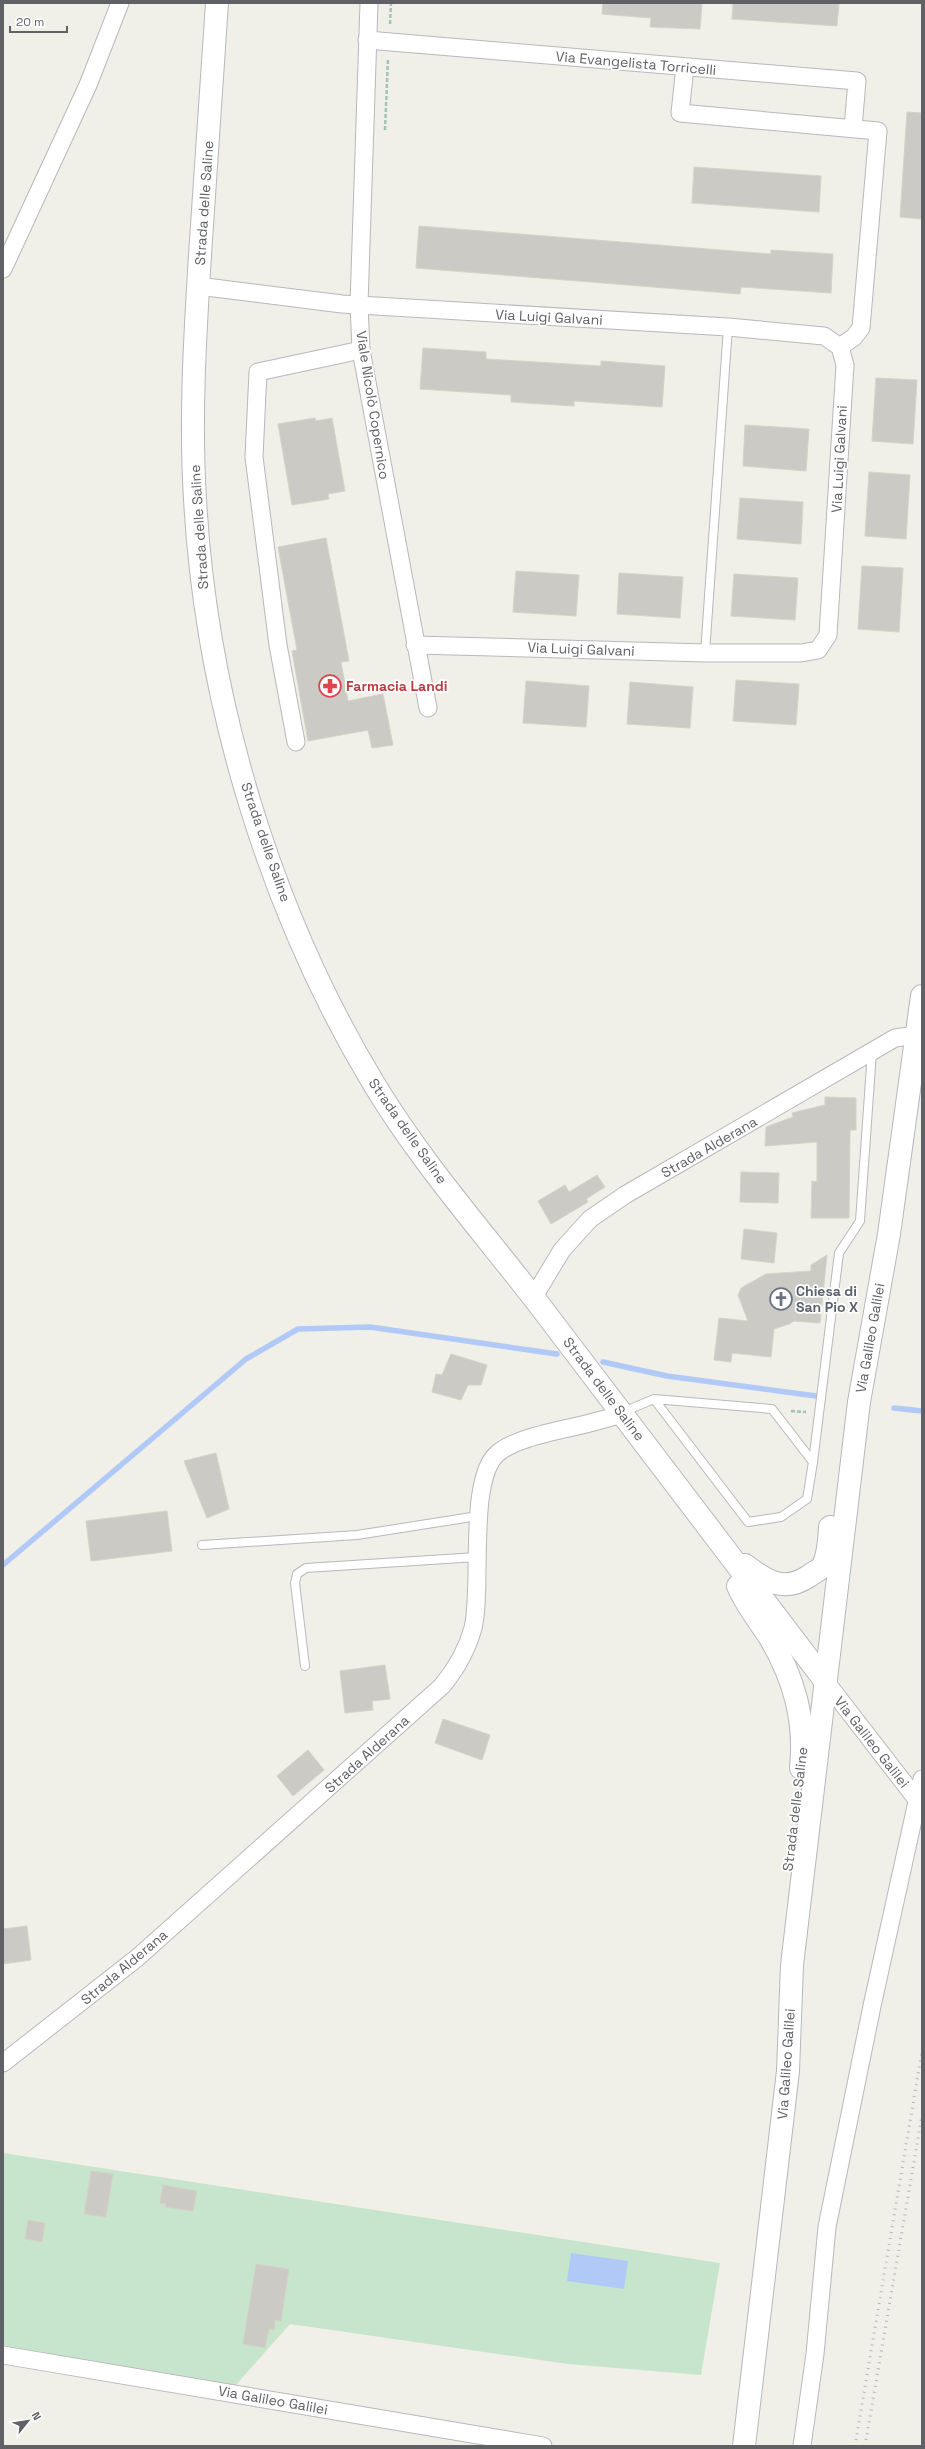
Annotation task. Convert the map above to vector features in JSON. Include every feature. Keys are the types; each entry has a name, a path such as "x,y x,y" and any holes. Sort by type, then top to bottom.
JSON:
{"street":[{"path":"3,269 88,85 120,3"},
{"name":"Strada delle Saline","path":"217,3 198,286 193,387 194,499 207,618 233,745 273,871 325,995 375,1087 436,1174 622,1413 826,1682"},
{"name":"Viale Nicolò Copernico","path":"369,3 359,304 361,350 428,708"},
{"name":"Via Evangelista Torricelli","path":"367,40 857,81 853,128"},
{"path":"685,66 680,113 878,131 862,328 854,337 840,347"},
{"name":"Via Luigi Galvani","path":"198,286 342,304 728,327 824,336 840,347 845,366 828,635 818,650 801,654 705,653 415,645"},
{"path":"296,742 278,646 254,457 258,372 361,350"},
{"name":"Via Galileo Galilei","path":"744,2446 788,2071 792,1965 859,1402 889,1234 922,996"},
{"name":"Strada Alderana","path":"533,1298 562,1250 590,1219 625,1195 895,1038 916,1035"},
{"name":"Strada delle Saline","path":"726,1549 766,1581 785,1585 804,1579 821,1567 828,1550 841,1444 859,1402"},
{"name":"Strada Alderana","path":"3,2063 137,1958 442,1686 461,1658 473,1627 476,1611 478,1516 487,1466 498,1453 520,1441 606,1420 622,1413"},
{"name":"Strada delle Saline","path":"726,1549 740,1589 781,1659 797,1699 804,1741 784,1912 792,1965"},
{"name":"Via Galileo Galilei","path":"826,1682 918,1801"},
{"name":"Via Galileo Galilei","path":"802,2446 815,2354 827,2227 872,2006 922,1779"},
{"name":"Via Galileo Galilei","path":"3,2355 543,2446"}],"lane":[{"path":"705,653 728,327"},
{"path":"654,1399 748,1522 781,1517 807,1499 820,1414 839,1253 860,1221 872,1052"},
{"path":"622,1413 654,1399 772,1410 813,1462"},
{"path":"202,1545 357,1534 478,1516"},
{"path":"305,1666 295,1583 297,1574 306,1568 477,1557"}],"path":[{"path":"772,1410 820,1414"}],"green space":[{"path":"3,2153 720,2263 701,2375 568,2364 290,2324 235,2386 3,2354"}],"water":[{"path":"571,2253 628,2261 624,2289 567,2281"}],"building":[{"path":"603,3 702,3 700,29 650,27 651,18 602,14"},
{"path":"733,3 839,3 837,26 732,19"},
{"path":"907,112 922,113 922,219 900,217"},
{"path":"694,167 821,176 819,212 692,203"},
{"path":"419,226 771,254 771,250 833,254 831,293 741,287 740,294 416,268"},
{"path":"423,348 486,352 486,359 601,366 601,361 665,366 662,407 574,401 574,406 511,402 511,395 420,389"},
{"path":"876,378 917,380 913,444 872,441"},
{"path":"315,418 316,421 332,418 345,491 328,494 329,499 292,505 278,424"},
{"path":"745,425 809,429 806,471 743,466"},
{"path":"869,472 910,475 906,539 865,536"},
{"path":"740,498 803,502 801,544 737,539"},
{"path":"326,538 349,661 341,662 348,701 383,694 393,745 372,748 368,730 308,741 292,651 297,650 278,547"},
{"path":"862,566 903,568 899,632 858,629"},
{"path":"516,571 579,575 576,616 513,612"},
{"path":"619,573 683,577 680,618 617,614"},
{"path":"734,574 798,578 795,620 731,616"},
{"path":"736,680 799,684 796,725 733,721"},
{"path":"526,681 589,686 586,727 523,723"},
{"path":"630,682 693,687 690,728 627,724"},
{"path":"825,1097 856,1098 856,1130 850,1130 849,1218 811,1218 812,1181 817,1182 817,1142 765,1146 766,1127 793,1117 792,1113 825,1105"},
{"path":"741,1172 779,1173 778,1203 740,1202"},
{"path":"597,1175 605,1187 586,1199 588,1202 551,1224 538,1201 565,1185 569,1192"},
{"path":"744,1229 777,1233 774,1263 741,1259"},
{"path":"827,1255 820,1323 794,1321 774,1329 771,1357 732,1353 731,1362 714,1360 719,1318 748,1321 738,1295 741,1288 766,1274 811,1271 811,1265"},
{"path":"451,1354 487,1365 481,1385 468,1385 461,1400 432,1392 436,1374 442,1375"},
{"path":"216,1453 229,1509 207,1518 184,1461"},
{"path":"167,1511 172,1551 91,1561 86,1521"},
{"path":"385,1665 390,1699 372,1701 373,1710 345,1713 340,1671"},
{"path":"443,1719 490,1735 482,1760 435,1743"},
{"path":"308,1750 324,1770 293,1796 277,1776"},
{"path":"27,1926 31,1960 3,1964 3,1929"},
{"path":"91,2171 113,2174 106,2217 84,2214"},
{"path":"163,2185 197,2191 193,2211 165,2207 166,2204 160,2203"},
{"path":"28,2220 45,2223 42,2242 25,2239"},
{"path":"256,2264 289,2269 281,2321 275,2320 274,2330 269,2329 265,2348 243,2344"}],"waterway":[{"path":"3,1565 246,1359 298,1329 370,1327 557,1354"},
{"path":"603,1362 667,1376 816,1396"},
{"path":"894,1408 922,1411"}],"railway":[{"path":"855,2446 922,2051"},
{"path":"865,2446 922,2115"}],"place":[{"name":"Farmacia Landi","path":"330,686"},
{"name":"Chiesa di San Pio X","path":"781,1299"}]}
